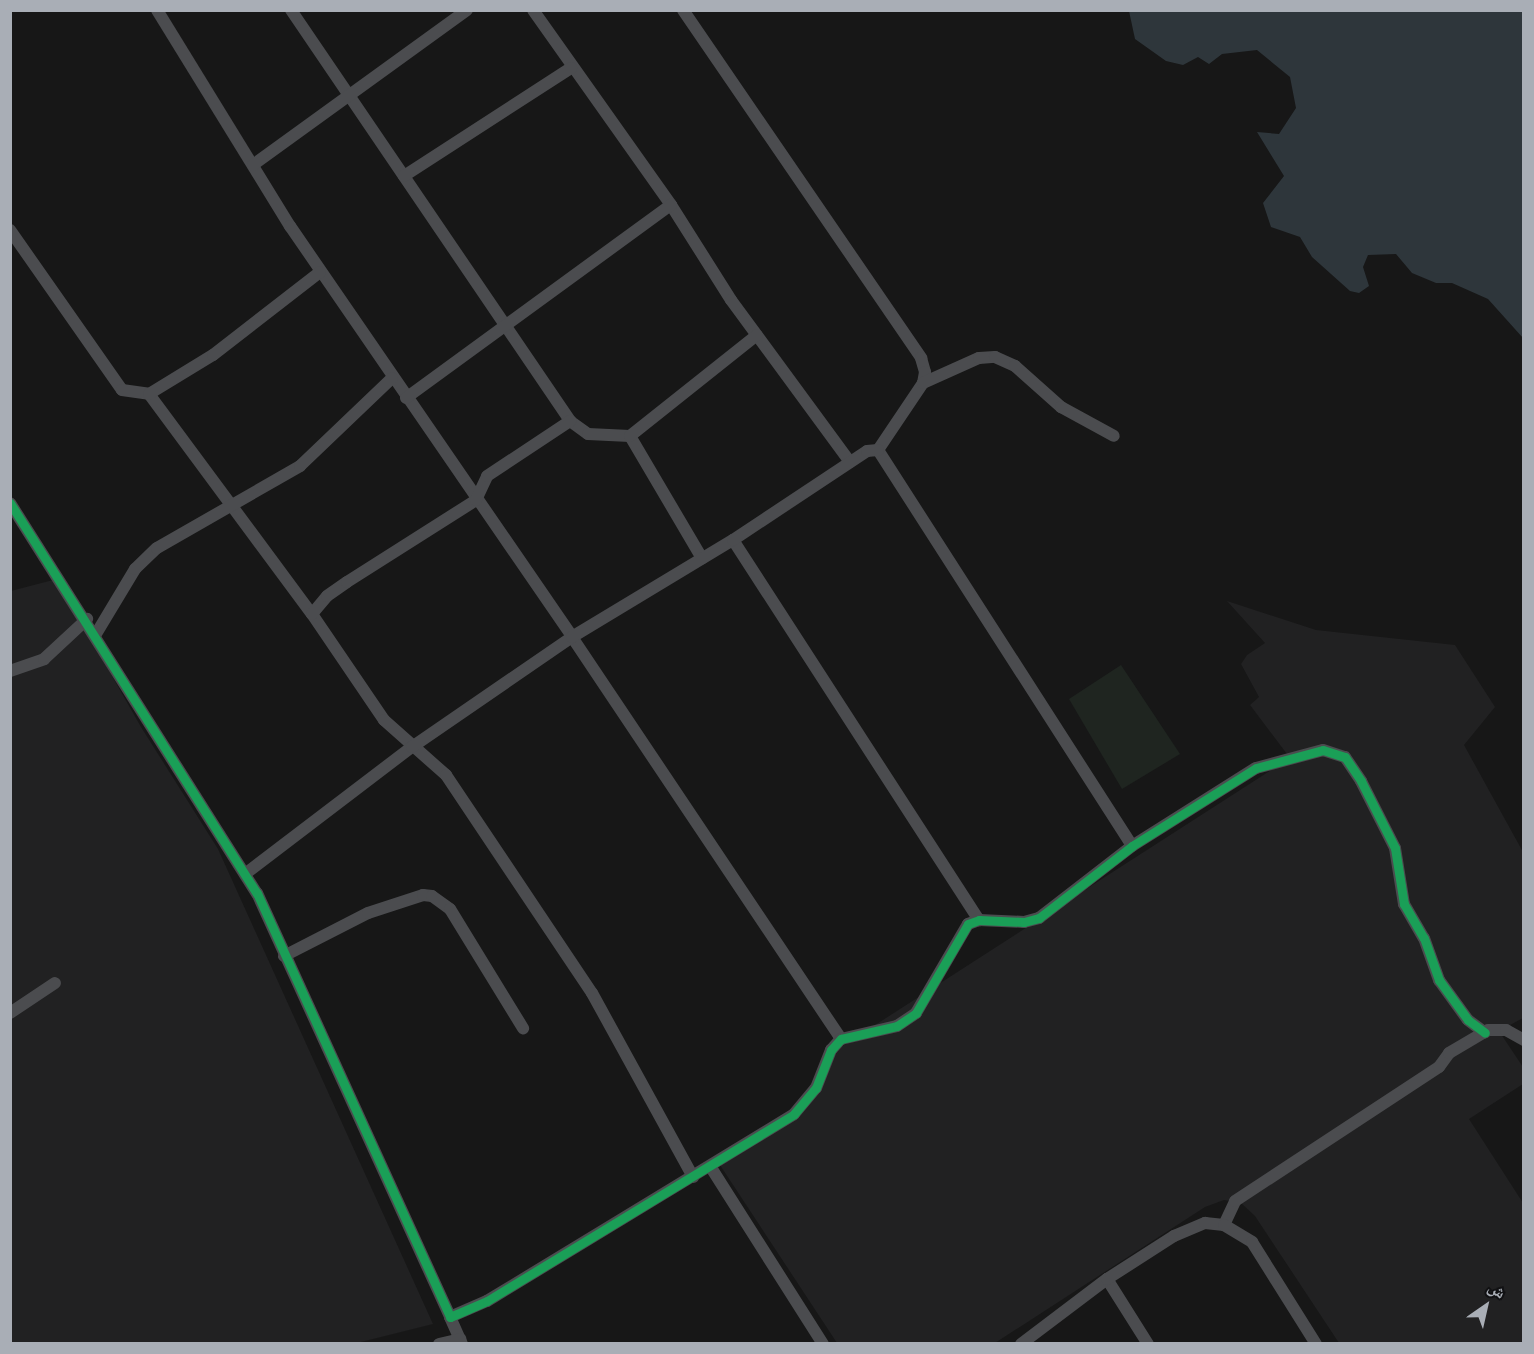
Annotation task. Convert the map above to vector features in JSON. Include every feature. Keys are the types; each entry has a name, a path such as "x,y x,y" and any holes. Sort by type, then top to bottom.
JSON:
{"street":[{"path":"157,10 320,272 572,637 841,1039"},
{"path":"291,10 570,421 588,434 630,436 757,335"},
{"path":"253,165 467,10"},
{"path":"533,10 571,68 670,205 757,335 850,462"},
{"path":"683,10 921,358 925,372 923,383 879,450"},
{"path":"404,176 571,68"},
{"path":"406,398 670,205"},
{"path":"10,230 122,390 149,394 213,355 320,272"},
{"path":"923,383 950,369 995,357 1015,366 1061,407 1114,436"},
{"path":"96,634 145,559 183,531 228,505 264,489 300,466 392,378"},
{"path":"149,394 228,505 312,614 384,720 446,775 592,993 693,1177"},
{"path":"312,614 327,596 347,582 476,500 488,476 570,421"},
{"path":"630,436 702,558"},
{"path":"245,874 412,747 572,637 733,540 867,451 879,450"},
{"path":"879,450 1132,846"},
{"path":"10,503 87,619 257,893 461,1341 439,1344"},
{"path":"733,540 979,920"},
{"path":"10,672 44,659 87,619"},
{"path":"450,1317 487,1301 794,1114 816,1088 831,1050 841,1039 897,1026 916,1013 962,930 979,920 1012,923 1039,918 1132,846 1257,768 1323,750 1345,757 1395,848 1404,904 1424,938 1438,980 1468,1020 1485,1033"},
{"path":"284,956 368,913 423,895 432,896 450,909 523,1028"},
{"path":"10,1012 55,983"},
{"path":"1224,1225 1235,1201 1439,1067 1449,1053 1485,1033 1506,1030 1524,1040"},
{"path":"710,1166 823,1344"},
{"path":"1021,1344 1107,1279 1174,1236 1205,1223 1224,1225 1252,1242 1316,1344"},
{"path":"1107,1279 1148,1344"}],"shaded area":[{"path":"1129,11 1523,11 1523,338 1488,299 1452,283 1436,283 1412,273 1396,254 1368,255 1363,267 1369,286 1359,293 1350,291 1312,257 1300,237 1271,227 1263,203 1284,176 1257,132 1279,134 1296,108 1290,77 1257,50 1222,54 1209,64 1198,57 1183,65 1166,61 1135,39"},
{"path":"57,579 141,727 218,849 433,1324 357,1343 11,1344 11,591"},
{"path":"1227,601 1316,630 1455,645 1495,707 1464,745 1523,852 1523,1018 1499,1031 1523,1067 1523,1084 1469,1119 1523,1203 1523,1343 1339,1343 1255,1216 1241,1203 1224,1200 1205,1207 995,1343 837,1343 716,1159 791,1111 841,1047 1290,758 1250,705 1259,697 1241,664 1247,655 1265,643"},
{"path":"1121,665 1180,754 1122,789 1069,699"}],"cycle path":[{"path":"10,503 257,893 450,1317 487,1301 794,1114 816,1088 831,1050 841,1039 897,1026 916,1013 968,924 979,920 1024,922 1039,918 1132,846 1256,768 1323,750 1345,757 1361,781 1395,848 1404,904 1424,938 1439,980 1468,1020 1485,1033"}]}
